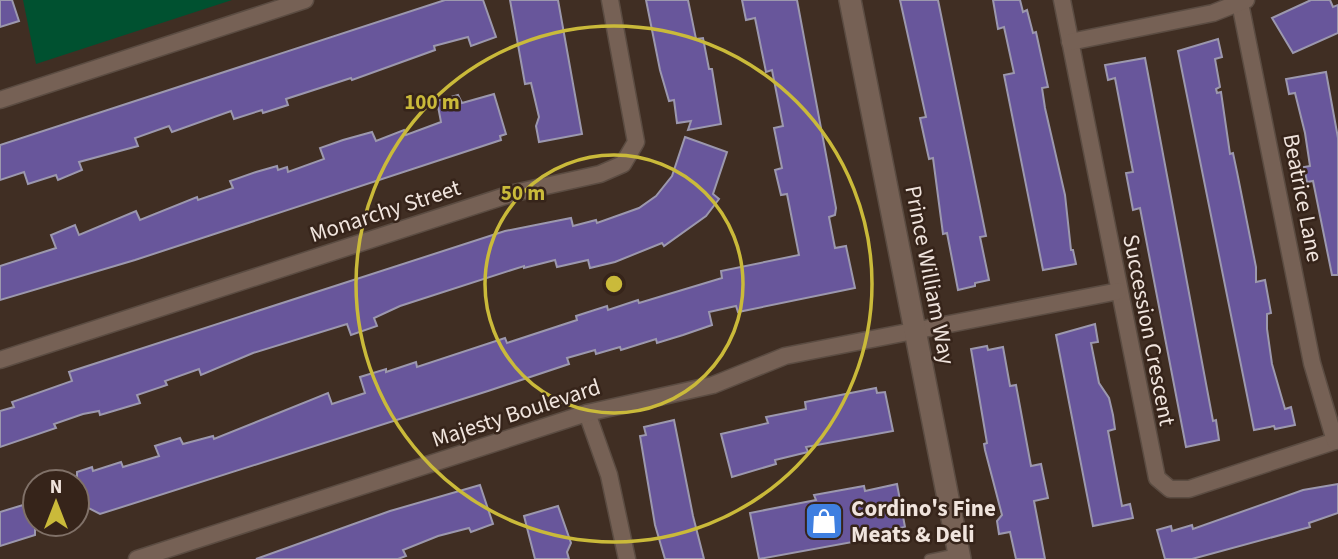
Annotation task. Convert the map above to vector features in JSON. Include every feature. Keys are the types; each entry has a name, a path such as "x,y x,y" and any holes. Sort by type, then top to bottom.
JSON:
{"street":[{"path":"0,100 305,0"},
{"name":"Monarchy Street","path":"0,360 514,193 600,174 624,164 636,142 610,0"},
{"name":"Prince William Way","path":"850,0 959,556"},
{"name":"Succession Crescent","path":"1062,0 1152,464 1163,485 1179,491 1189,489 1336,440"},
{"path":"1070,42 1213,13 1243,2"},
{"name":"Beatrice Lane","path":"1243,2 1312,363 1336,440"},
{"name":"Majesty Boulevard","path":"136,559 587,413 713,385 785,356 1119,291"},
{"path":"587,413 615,499 627,559"}],"lane":[{"path":"929,559 959,556"}],"green space":[{"path":"23,0 232,0 36,64"}],"building":[{"path":"0,0 12,0 19,21 0,27"},
{"path":"445,0 483,0 496,37 471,46 468,37 434,46 435,50 352,80 351,78 286,99 288,105 263,113 262,110 234,119 231,111 172,132 169,126 135,138 138,146 79,162 82,170 58,180 56,175 28,184 24,172 0,180 0,145"},
{"path":"510,0 558,0 582,134 539,142 536,126 539,117 531,83 525,84"},
{"path":"646,0 688,0 696,39 703,38 709,69 712,69 721,124 688,130 691,121 677,123 674,100 669,101 660,70"},
{"path":"742,0 797,0 836,208 835,215 829,217 835,248 846,246 855,288 738,312 736,306 709,312 712,325 683,335 657,343 656,339 621,350 620,347 596,354 595,350 567,358 569,364 488,391 100,514 91,509 89,468 92,467 93,471 121,462 123,467 159,456 155,446 180,438 183,444 213,436 214,439 328,393 332,404 365,393 360,377 386,369 386,372 416,362 417,367 505,338 507,343 577,320 576,316 607,306 608,310 638,300 639,303 722,278 721,271 799,255 787,194 781,195 775,170 782,168 774,128 783,126 772,70 766,72 755,18 746,20"},
{"path":"900,0 938,0 986,236 980,237 989,280 958,290 947,233 943,234 933,158 929,159 920,118 926,117"},
{"path":"993,0 1020,0 1023,12 1027,10 1033,33 1036,32 1048,87 1042,88 1045,108 1065,195 1071,250 1076,264 1043,270 1004,75 1014,73 1004,27 998,29"},
{"path":"1311,0 1330,0 1333,7 1338,5 1338,33 1293,53 1272,18"},
{"path":"1218,39 1222,57 1215,59 1220,87 1216,89 1217,93 1221,92 1230,154 1233,153 1256,267 1256,282 1265,280 1271,313 1267,314 1267,329 1272,364 1285,409 1291,407 1295,425 1275,429 1274,426 1254,430 1178,51"},
{"path":"1145,58 1213,421 1216,420 1219,440 1186,447 1140,208 1133,210 1126,173 1133,172 1115,78 1108,80 1105,65"},
{"path":"1326,72 1338,138 1338,275 1332,275 1313,181 1307,182 1304,167 1310,166 1305,133 1295,93 1289,94 1286,79"},
{"path":"494,94 506,134 500,136 501,140 135,260 0,300 0,266 56,248 51,235 75,225 79,235 136,211 140,220 197,197 198,200 233,188 230,181 256,172 277,166 278,170 287,167 288,172 324,159 320,148 343,140 372,132 376,141 404,130 406,135 441,122 437,101 458,95 462,103"},
{"path":"685,137 727,152 713,194 719,199 706,216 664,246 662,243 615,262 590,268 588,260 557,267 555,260 524,266 400,306 374,318 377,326 351,335 347,324 253,353 201,375 199,369 165,381 167,385 137,395 140,403 100,415 99,411 83,414 54,424 56,428 0,447 0,411 14,407 12,402 72,381 69,372 505,231 571,218 573,226 596,220 597,223 639,208 656,196 672,176"},
{"path":"1095,324 1098,342 1091,343 1099,383 1109,398 1113,415 1115,429 1108,431 1122,506 1130,504 1133,518 1093,526 1056,335"},
{"path":"987,346 988,350 1003,347 1010,386 1016,385 1031,466 1041,464 1048,498 1034,501 1045,559 1016,559 1010,532 999,534 997,521 1002,515 985,450 984,444 987,443 971,349"},
{"path":"876,388 877,393 885,392 893,431 806,447 808,452 775,460 776,464 732,477 721,434 768,423 766,417 806,409 805,402"},
{"path":"674,420 704,559 665,559 655,525 640,436 646,435 644,427"},
{"path":"897,484 905,527 890,530 891,535 759,559 750,513 816,500 814,495 864,486 865,491"},
{"path":"1338,484 1338,513 1309,523 1310,527 1192,559 1165,559 1157,530 1171,526 1172,531 1192,525 1193,529 1303,490"},
{"path":"480,485 493,524 471,532 469,528 438,536 403,550 406,556 398,559 256,559 390,511"},
{"path":"21,506 21,538 25,538 0,546 0,512"},
{"path":"558,506 571,543 567,552 569,559 535,559 524,516"}],"place":[{"name":"Cordino's Fine Meats & Deli","path":"824,521"}]}
